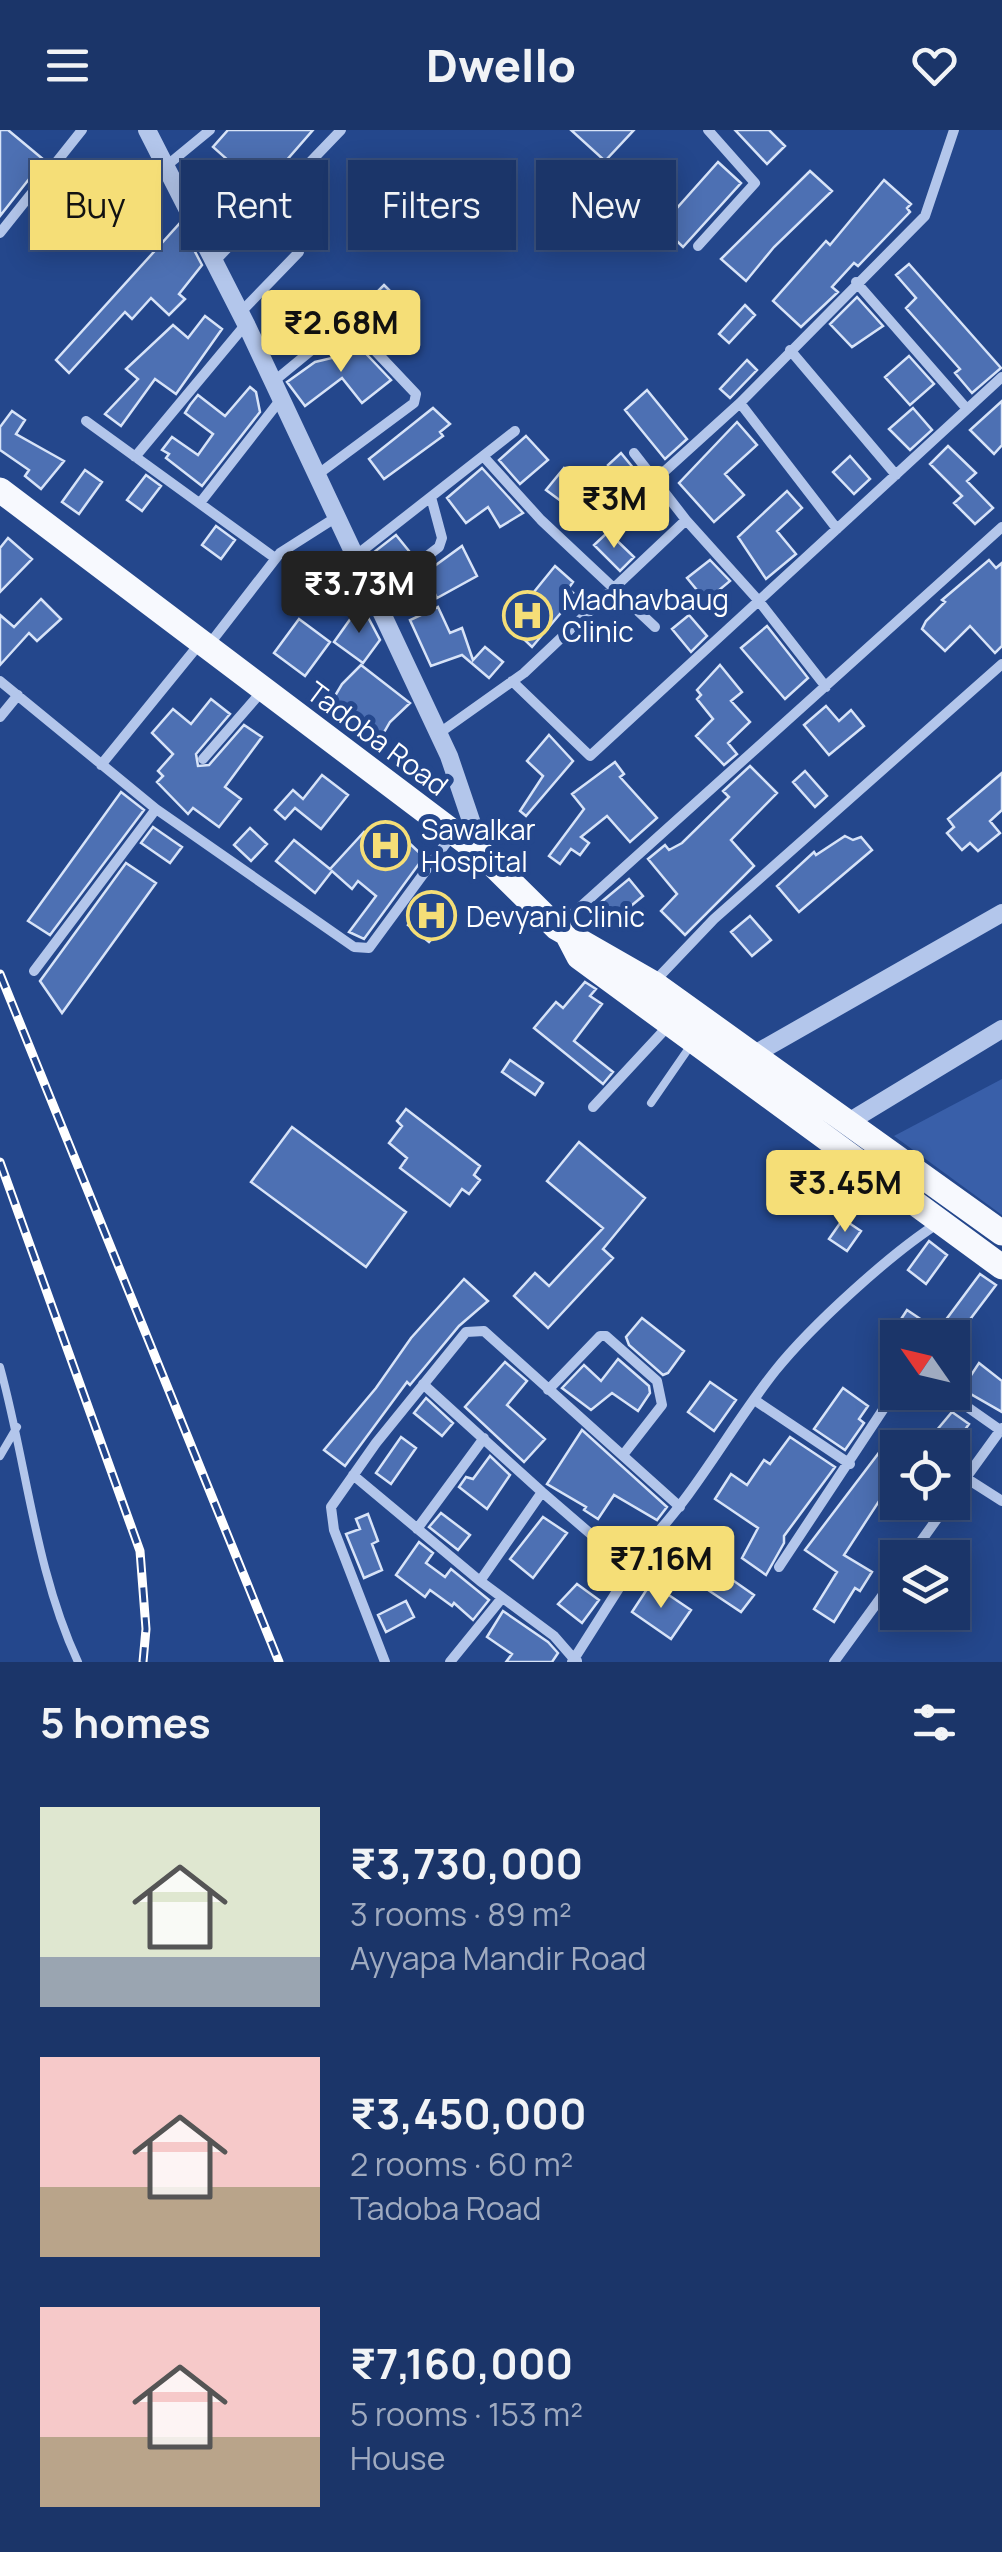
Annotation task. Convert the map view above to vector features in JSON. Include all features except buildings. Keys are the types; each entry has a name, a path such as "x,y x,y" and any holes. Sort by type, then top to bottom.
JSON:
{"main road":[{"name":"Tadoba Road","path":"0,490 482,854 562,931 580,957 1002,1267"},
{"name":"Tadoba Road","path":"562,931 653,983 1002,1233"}],"street":[{"path":"0,233 82,130"},
{"path":"147,130 243,318 438,734 482,854"},
{"path":"164,167 210,130"},
{"path":"214,262 341,130"},
{"path":"698,246 754,186 708,130"},
{"path":"655,480 740,403 925,216 954,130"},
{"path":"135,457 299,252"},
{"path":"856,282 967,410"},
{"path":"200,504 277,391 347,321 416,394 414,402 316,476"},
{"path":"790,350 896,475"},
{"path":"512,681 590,756 1002,377"},
{"path":"740,403 837,530"},
{"path":"86,421 275,558"},
{"path":"354,557 514,431"},
{"path":"634,452 826,687"},
{"path":"483,456 541,520 655,627"},
{"path":"373,598 439,547 442,538 431,497"},
{"path":"100,765 275,558 335,518"},
{"path":"438,734 512,681 686,520"},
{"path":"562,931 1002,527"},
{"path":"653,983 714,920 1002,664"},
{"path":"0,680 156,809 357,948 369,948 454,832"},
{"path":"203,759 264,689"},
{"path":"0,717 18,695"},
{"path":"34,971 156,809"},
{"path":"752,1056 1002,913"},
{"path":"593,1107 670,1024"},
{"path":"846,1122 1002,1029"},
{"path":"352,1476 554,1636 575,1661 648,1544 680,1507 776,1370 912,1240 941,1222"},
{"path":"385,1662 332,1520 334,1499 466,1332 484,1331 680,1507"},
{"path":"548,1390 600,1336 606,1336 658,1381 662,1405 624,1455"},
{"path":"423,1384 600,1542 648,1544"},
{"path":"756,1401 850,1464"},
{"path":"970,1408 1001,1429 970,1472"},
{"path":"779,1566 884,1410"},
{"path":"418,1529 484,1438"},
{"path":"970,1481 1002,1501"},
{"path":"480,1581 542,1492"},
{"path":"450,1662 502,1598"},
{"path":"834,1662 880,1599"}],"lane":[{"path":"651,1103 694,1040"},
{"path":"0,1367 17,1428 35,1528 66,1635 78,1662"},
{"path":"0,1456 17,1428"}],"shaded area":[{"path":"1002,1079 1002,1215 894,1136"}],"railway":[{"path":"0,974 279,1662"},
{"path":"0,1162 140,1551 146,1629 143,1662"}],"place":[{"name":"Madhavbaug Clinic","path":"527,615"},
{"name":"Sawalkar Hospital","path":"386,845"},
{"name":"Devyani Clinic","path":"431,916"}]}
